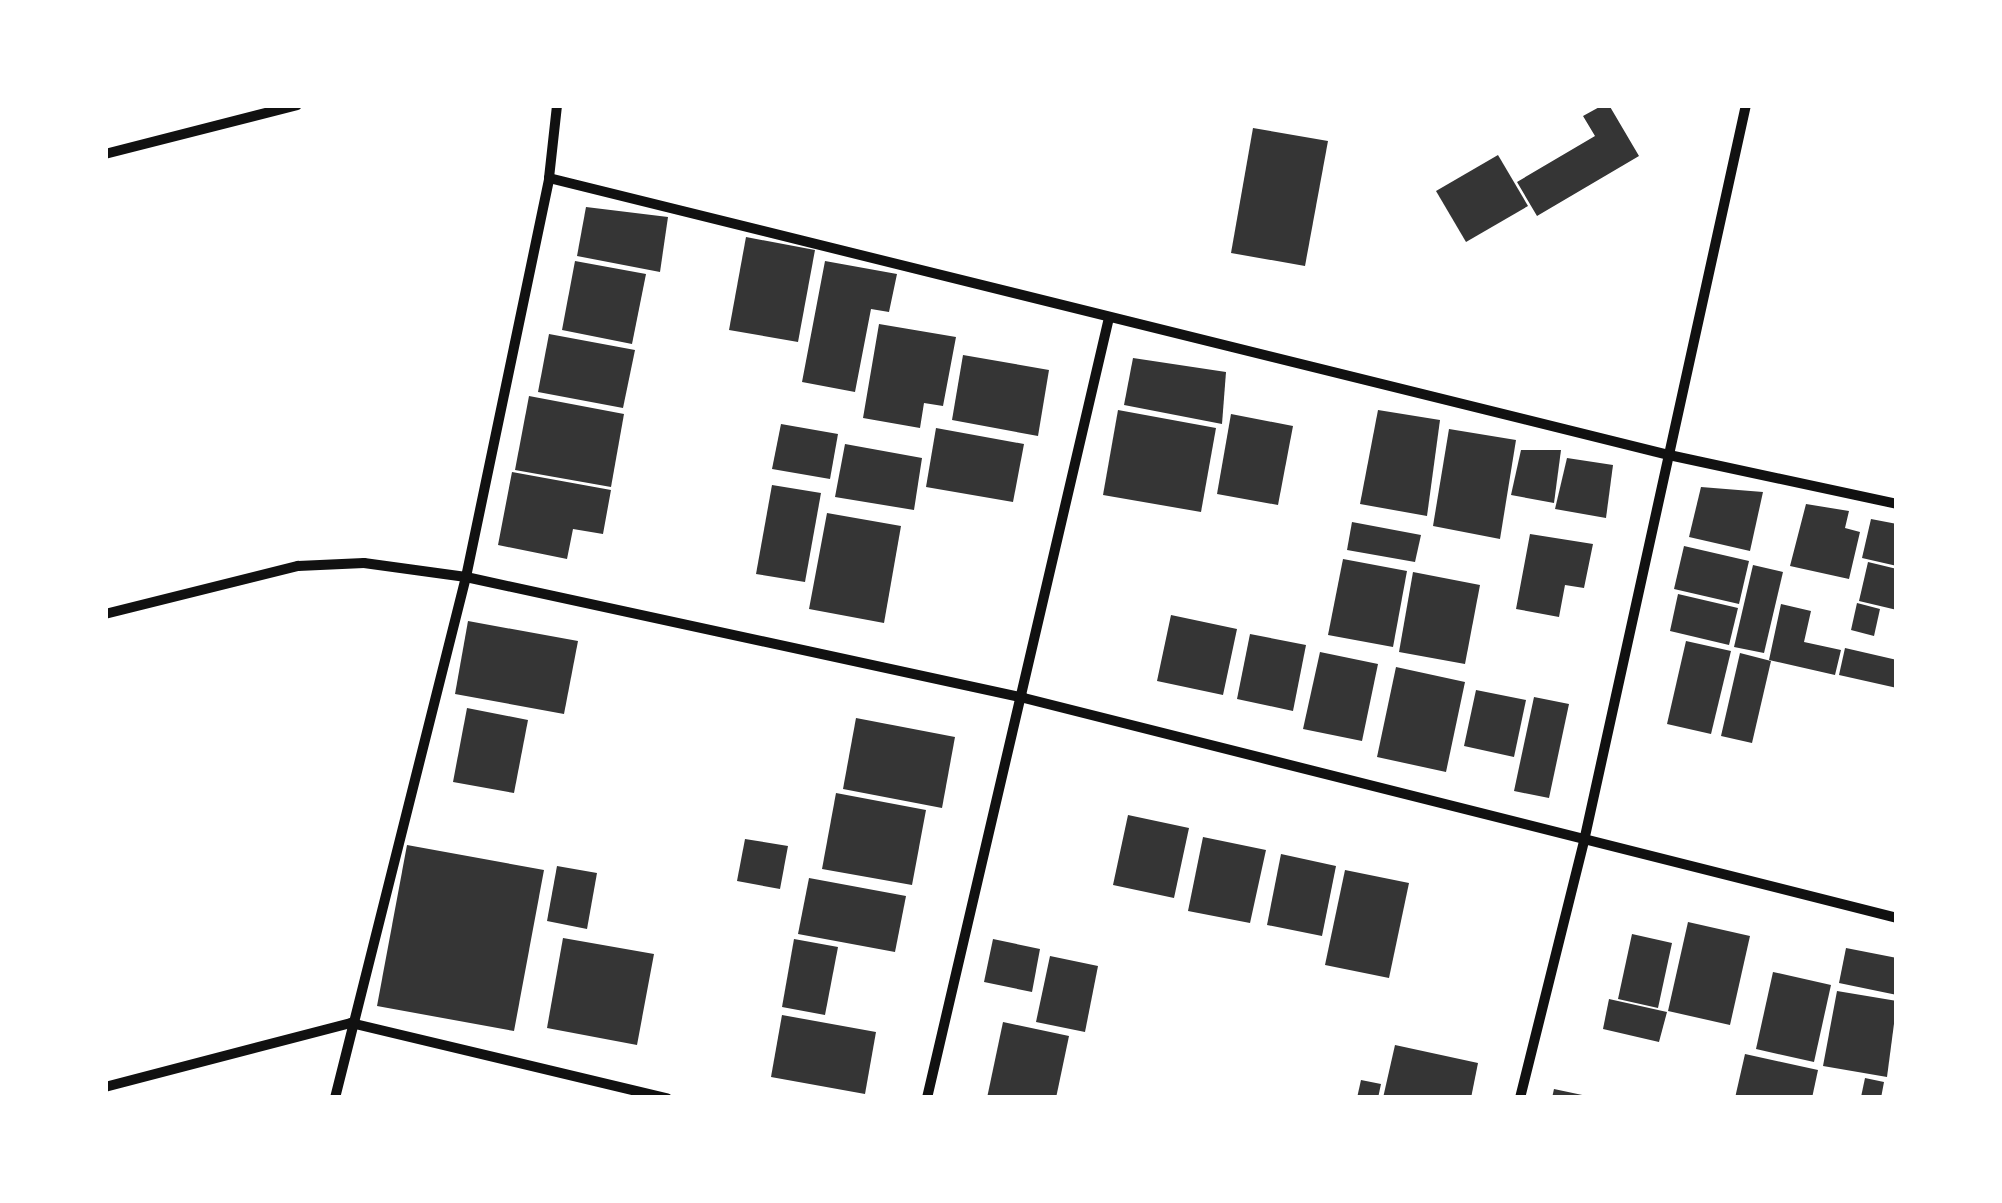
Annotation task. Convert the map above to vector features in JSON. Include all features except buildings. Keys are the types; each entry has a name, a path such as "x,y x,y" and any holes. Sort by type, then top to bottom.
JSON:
{"street":[{"path":"105,154 297,105"},
{"path":"335,1098 351,1022 466,577 549,178 557,105"},
{"path":"1520,1098 1584,841 1746,105"},
{"path":"549,178 1669,455 1897,504"},
{"path":"927,1098 1024,698 1108,318"},
{"path":"105,614 298,566 364,563 466,577 1024,698 1897,918"},
{"path":"105,1087 351,1022 667,1098"}]}
